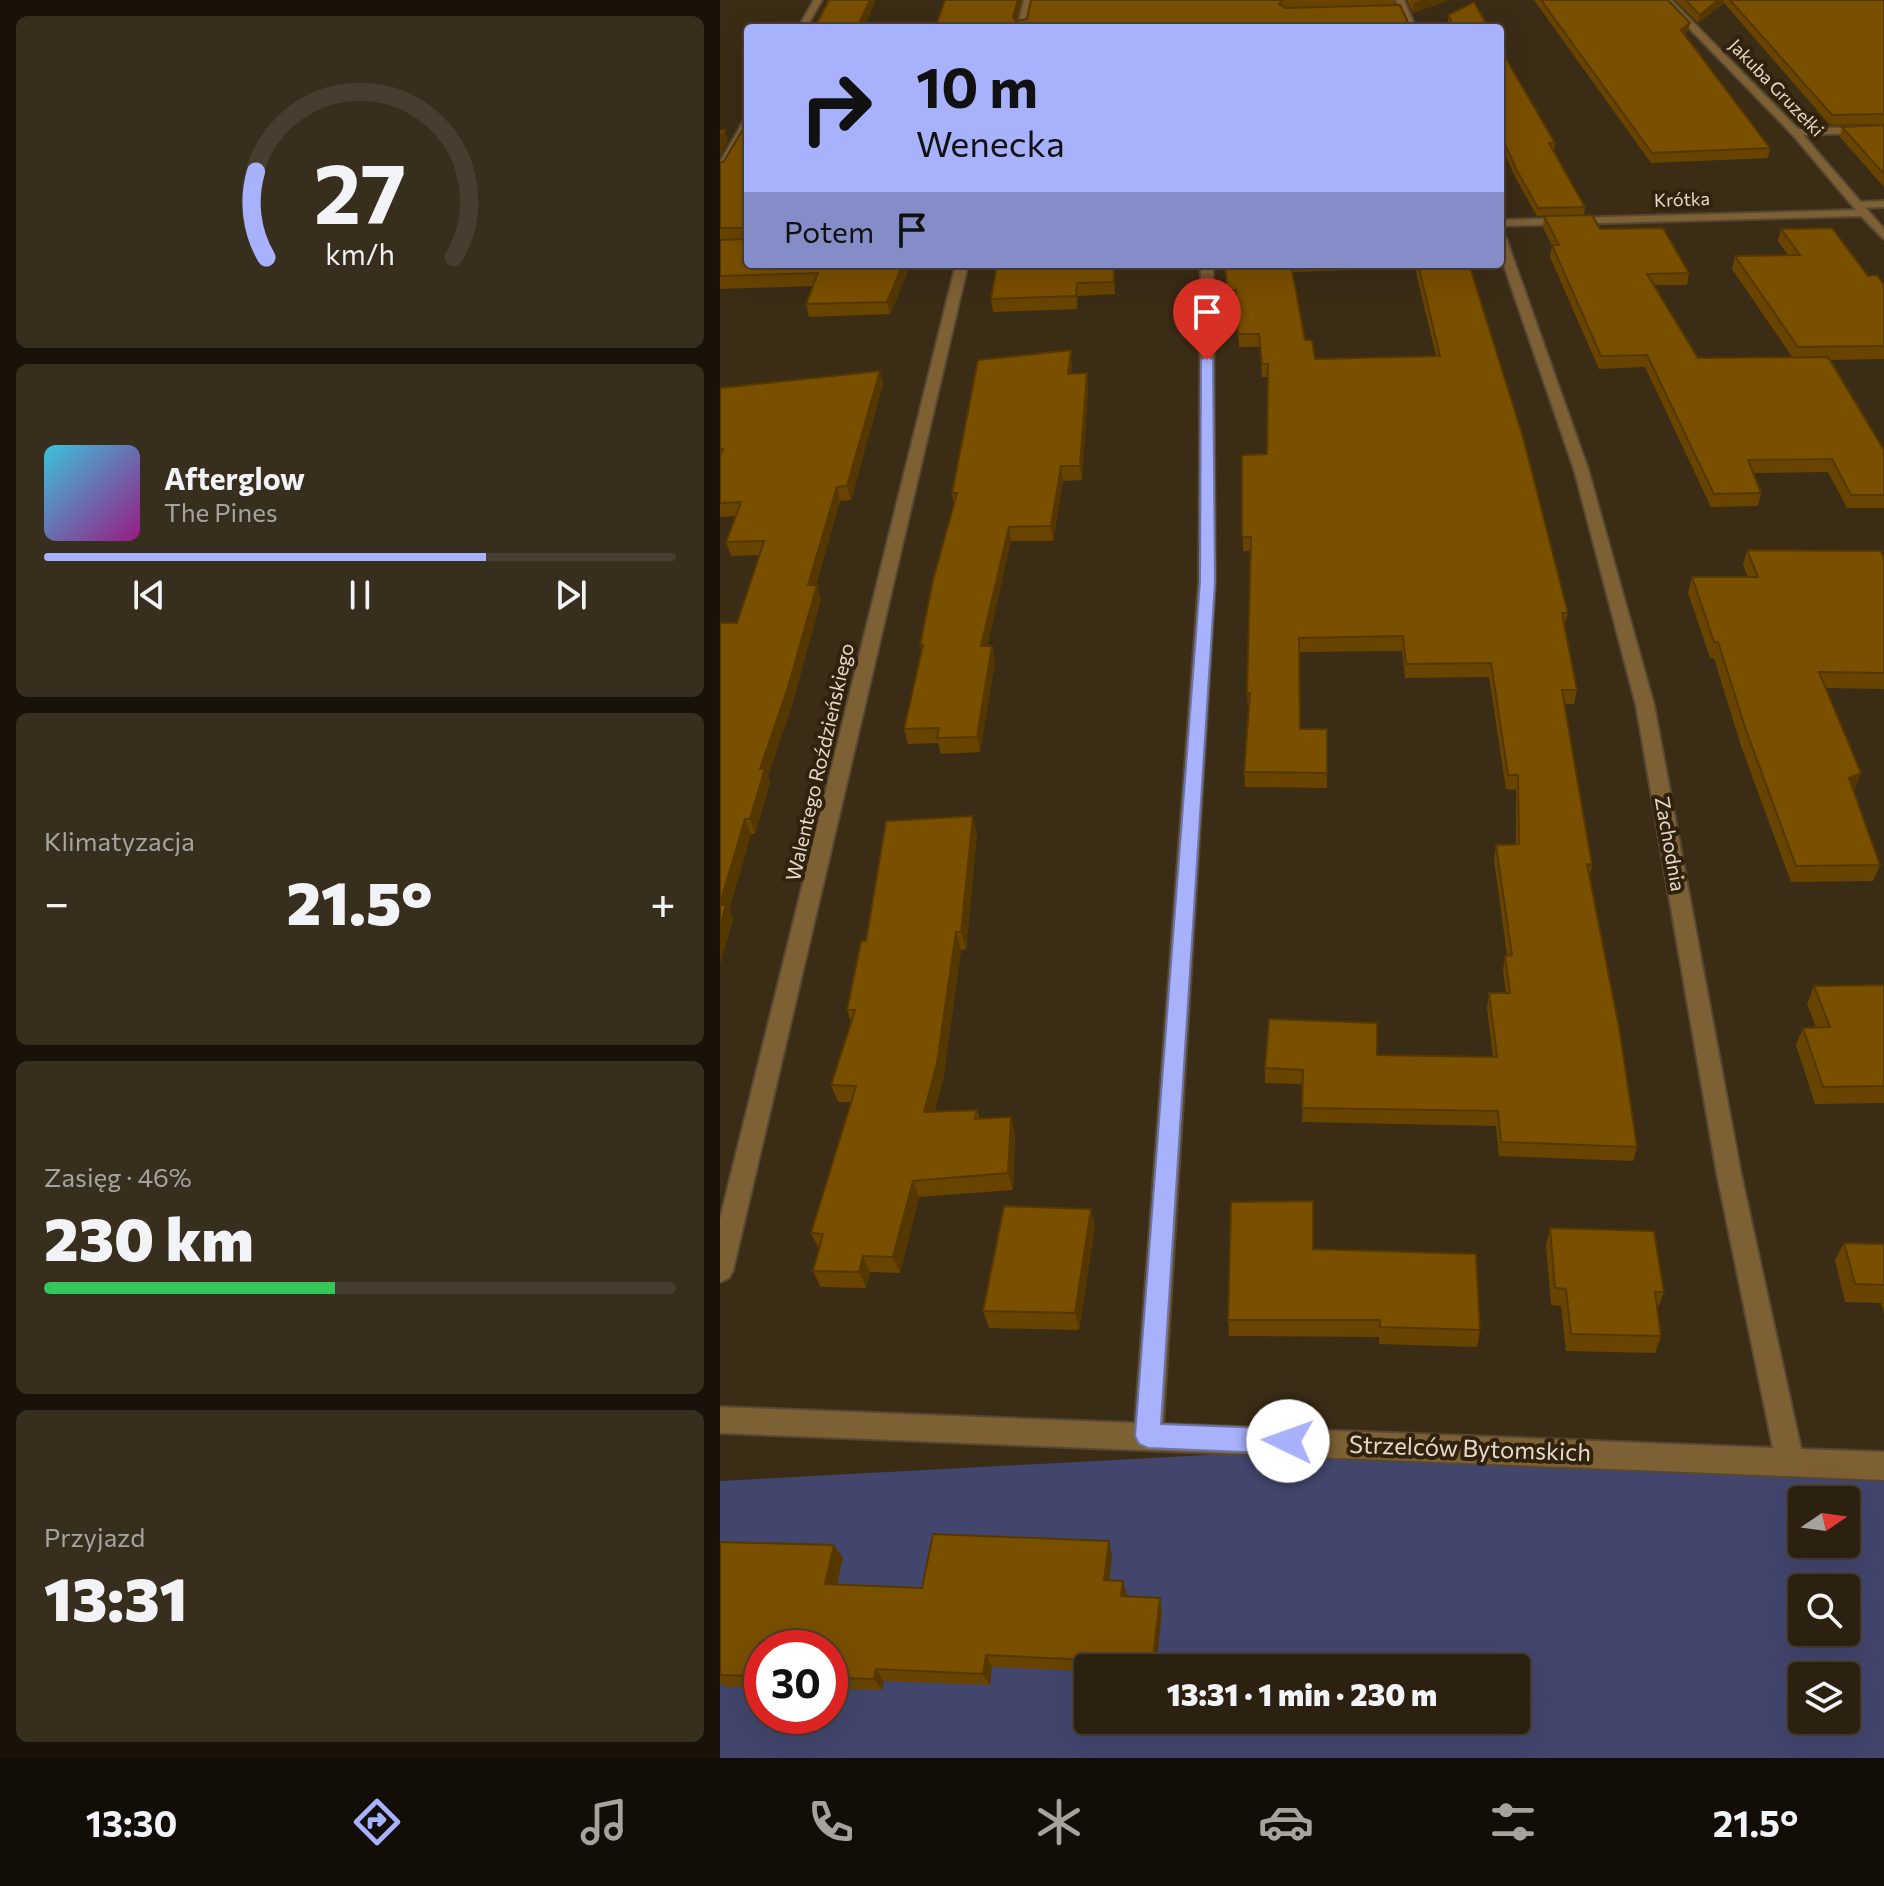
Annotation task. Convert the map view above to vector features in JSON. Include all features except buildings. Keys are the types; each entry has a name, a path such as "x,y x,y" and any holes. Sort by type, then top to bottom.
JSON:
{"street":[{"path":"804,24 818,0"},
{"path":"1022,24 1028,0"},
{"path":"1400,0 1410,24"},
{"name":"Jakuba Gruzełki","path":"1666,0 1795,132 1884,236"},
{"path":"1390,11 1404,10"},
{"path":"720,171 744,129"},
{"path":"1795,132 1884,129"},
{"path":"1861,209 1884,204"},
{"name":"Krótka","path":"1504,223 1861,209"},
{"name":"Zachodnia","path":"1504,249 1581,469 1645,705 1729,1174 1790,1462"},
{"name":"Walentego Roździeńskiego","path":"720,1270 961,268"},
{"path":"1148,1436 1207,582 1207,268"},
{"name":"Strzelców Bytomskich","path":"720,1420 1884,1466"}],"shaded area":[{"path":"1339,1448 1884,1475 1884,1758 720,1758 720,1481"}],"route":[{"path":"1207,360 1207,582 1148,1436 1288,1441"}]}
